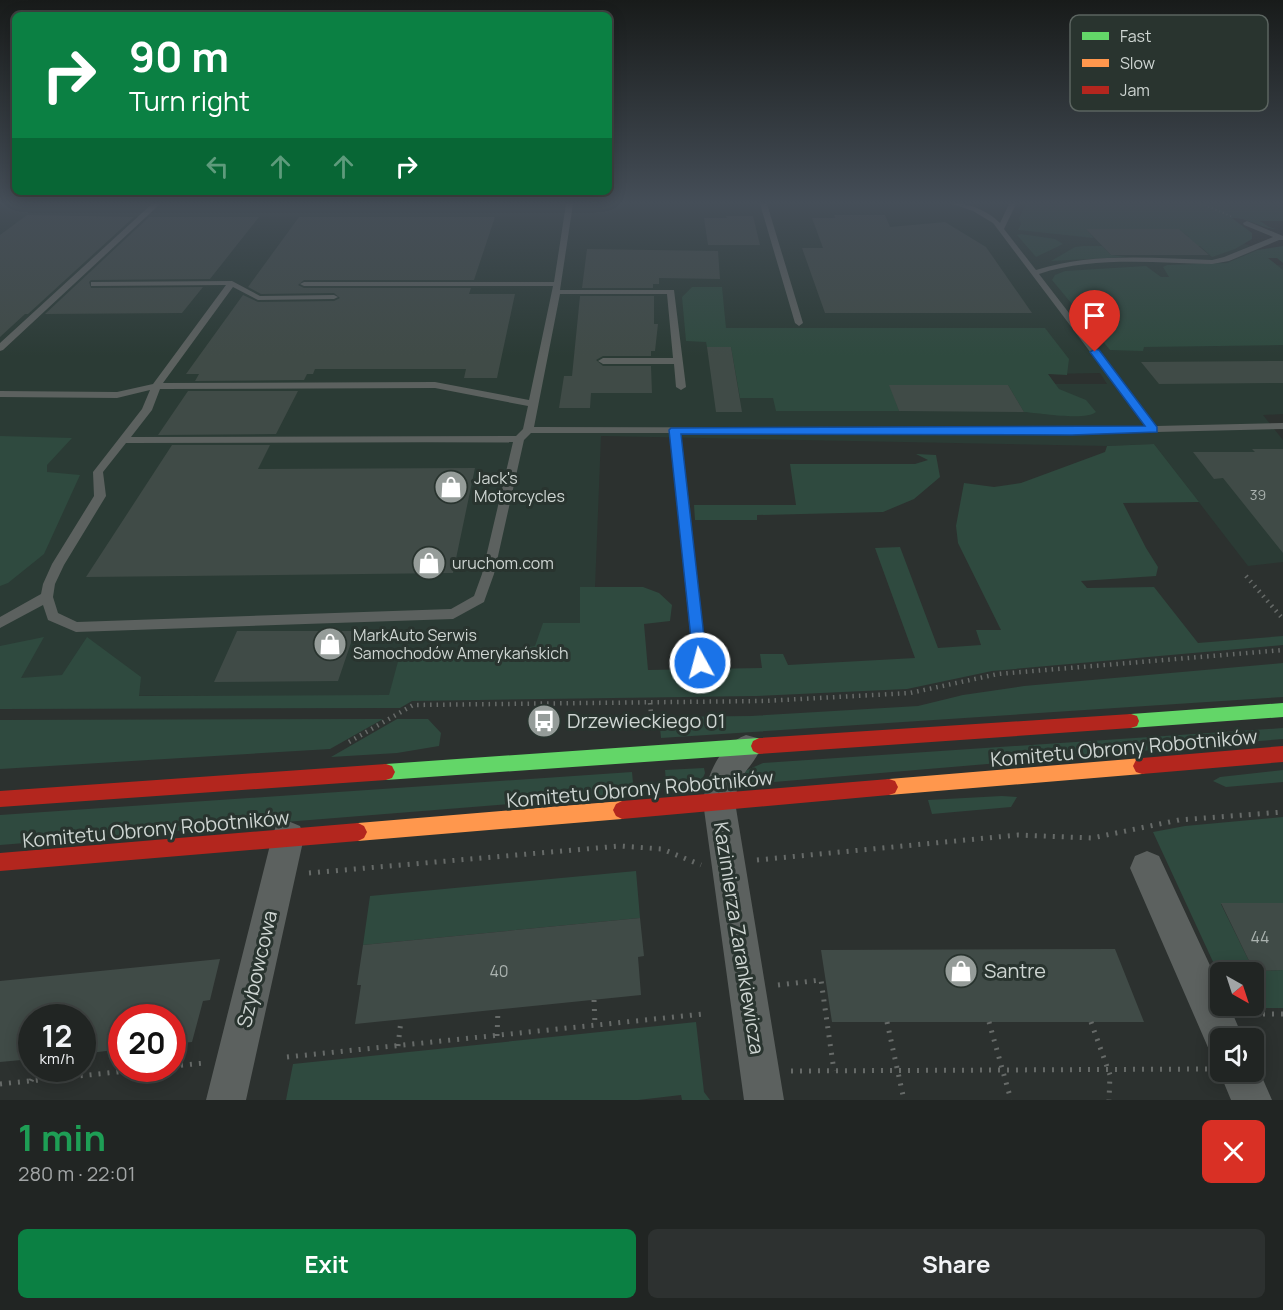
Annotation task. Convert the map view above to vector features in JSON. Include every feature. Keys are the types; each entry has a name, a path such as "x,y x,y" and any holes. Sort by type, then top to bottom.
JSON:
{"street":[{"name":"Komitetu Obrony Robotników","path":"0,799 1283,710"},
{"name":"Kazimierza Zarankiewicza","path":"746,748 728,766 721,784 719,802 764,1100"},
{"name":"Komitetu Obrony Robotników","path":"0,862 1283,754"},
{"name":"Szybowcowa","path":"226,1100 288,837"},
{"path":"1147,868 1219,1028"},
{"path":"1244,1082 1252,1100"}],"lane":[{"path":"0,348 103,253"},
{"path":"232,283 156,386 147,410 98,472 100,496 58,564 49,584 47,597 53,616 76,627 453,614 478,599 488,574 533,404 562,253"},
{"path":"778,253 799,323"},
{"path":"1018,253 1153,429"},
{"path":"1034,273 1062,265 1125,261 1212,262 1226,260 1243,253"},
{"path":"94,284 232,283 258,298 334,297"},
{"path":"304,284 671,292 681,387"},
{"path":"603,361 678,361"},
{"path":"0,394 117,395 156,386 435,385 533,404"},
{"path":"123,440 524,435 675,430 1072,431 1283,426"},
{"path":"675,430 700,663"},
{"path":"0,623 47,597"}],"path":[{"path":"1246,576 1283,619"},
{"path":"340,748 413,705 764,701 910,693 998,674 1283,650"},
{"path":"749,861 1018,835 1092,838 1179,820 1283,812"},
{"path":"306,874 620,846 662,849 695,864 710,865"},
{"path":"771,985 820,980 834,1071"},
{"path":"594,1000 595,1025"},
{"path":"497,1036 498,1010"},
{"path":"287,1057 703,1014"},
{"path":"1260,1028 1283,1014"},
{"path":"398,1046 401,1020"},
{"path":"887,1022 904,1100"},
{"path":"1091,1022 1108,1070 1109,1100"},
{"path":"989,1023 1011,1100"},
{"path":"787,1071 1108,1070 1210,1051"},
{"path":"186,1065 219,1062"},
{"path":"0,1084 21,1082"}],"shaded area":[{"path":"0,253 1267,253 1254,266 1283,265 1283,414 1263,415 1283,440 1283,562 1248,566 1154,444 1107,446 601,436 591,689 523,695 0,696","holes":["1100,373 1107,384 1055,384 1048,374"]},
{"path":"1064,253 1109,253 1127,257 1051,261"},
{"path":"1208,253 1223,253 1212,257"},
{"path":"1250,253 1283,253 1283,263 1277,258 1268,258 1283,270 1283,345 1144,347 1143,351 1110,350 1052,280 1055,275 1065,271 1146,266 1161,277 1169,277 1163,267 1167,265 1227,263"},
{"path":"692,287 722,287 726,328 1045,328 1069,359 1067,375 1048,374 1059,389 1086,400 1096,412 1091,415 1073,416 1024,412 1008,385 890,385 899,411 776,411 773,398 740,398 731,347 707,347 706,342 686,341 682,297"},
{"path":"0,436 72,438 47,465 47,472 80,475 44,554 8,583 0,586"},
{"path":"1154,444 1199,502 1123,503 1158,567 1156,576 1081,581 1087,588 1154,587 1198,643 1283,636 1283,645 992,671 907,689 756,696 412,701 400,708 0,709 0,646 44,637 21,678 62,675 87,637 141,677 139,696 389,695 400,654 493,654 535,646 543,623 580,623 580,587 643,587 659,593 672,605 670,621 644,624 648,670 762,668 760,654 783,654 788,665 915,658 875,548 900,547 938,648 981,645 976,630 1001,630 958,543 956,526 964,483 994,487 1021,483 1105,452 1107,446"},
{"path":"916,454 936,455 940,477 914,499 883,512 757,515 757,520 695,520 694,505 796,505 790,464 915,464 928,460"},
{"path":"1283,663 1283,697 661,738 659,717 751,716 918,706 963,695 1024,686"},
{"path":"383,719 330,749 0,769 0,720"},
{"path":"397,719 428,719 441,733 439,746 397,753 331,757"},
{"path":"1283,728 1283,739 739,785 738,774 763,763"},
{"path":"704,768 705,773 699,787 667,792 665,770"},
{"path":"1283,770 1283,782 1226,787 1213,781 1220,777"},
{"path":"632,772 634,794 0,845 0,815"},
{"path":"1017,797 1011,807 932,814 928,800"},
{"path":"1283,817 1283,903 1221,904 1250,962 1213,962 1153,832 1185,826"},
{"path":"636,871 640,918 363,945 370,896"},
{"path":"1283,970 1283,1008 1264,1008 1264,971"},
{"path":"696,1022 704,1092 710,1100 682,1100 681,1095 638,1100 286,1100 293,1064"}],"building":[{"path":"0,253 94,253 28,314 25,314 0,337"},
{"path":"110,253 230,253 210,279 91,280 89,282 91,288 203,287 182,313 45,314"},
{"path":"273,253 483,253 474,280 304,280 298,285 304,288 471,288 469,294 515,294 497,378 464,378 466,369 315,369 313,374 307,374 304,380 195,381 199,374 186,374 243,295 258,302 334,301 340,298 334,293 261,294 248,287"},
{"path":"586,253 718,253 720,279 659,278 659,284 653,284 653,288 582,288"},
{"path":"804,253 990,253 1032,313 825,313"},
{"path":"1109,253 1209,255 1111,255"},
{"path":"580,296 654,296 654,324 658,324 655,351 651,351 651,356 603,356 596,360 603,366 651,366 652,393 591,393 590,408 559,408 564,376 572,376"},
{"path":"707,347 731,347 742,412 716,412"},
{"path":"1283,361 1283,383 1159,384 1141,362"},
{"path":"889,385 1008,385 1024,412 899,411"},
{"path":"188,391 298,391 276,434 158,435"},
{"path":"172,445 270,445 258,469 475,468 453,573 86,577"},
{"path":"1252,449 1283,449 1283,553 1223,478 1214,479 1193,452 1255,452"},
{"path":"237,631 355,631 338,681 214,682"},
{"path":"1221,903 1283,903 1283,970 1264,971 1264,962 1250,962"},
{"path":"640,918 644,956 638,957 641,995 355,1024 361,985 357,985 363,945"},
{"path":"1115,949 1144,1022 832,1022 821,950"},
{"path":"220,959 210,1000 203,1001 192,1042 186,1043 186,1004 108,1004 108,1051 96,1052 96,1004 18,1004 18,1060 0,1062 0,981"}],"traffic: fast":[{"path":"1131,721 1283,710"},
{"path":"386,772 759,746"}],"traffic: slow":[{"path":"889,787 1142,766"},
{"path":"358,832 622,810"}],"traffic: jam":[{"path":"759,746 1131,721"},
{"path":"1142,766 1283,754"},
{"path":"0,799 386,772"},
{"path":"622,810 889,787"},
{"path":"0,862 358,832"}],"place":[{"name":"Jack's Motorcycles","path":"451,487"},
{"name":"uruchom.com","path":"429,563"},
{"name":"MarkAuto Serwis Samochodów Amerykańskich","path":"330,644"},
{"name":"Drzewieckiego 01","path":"544,721"},
{"name":"Santre","path":"961,971"}],"route":[{"path":"700,663 675,430 1072,431 1153,429 1095,352"}]}
